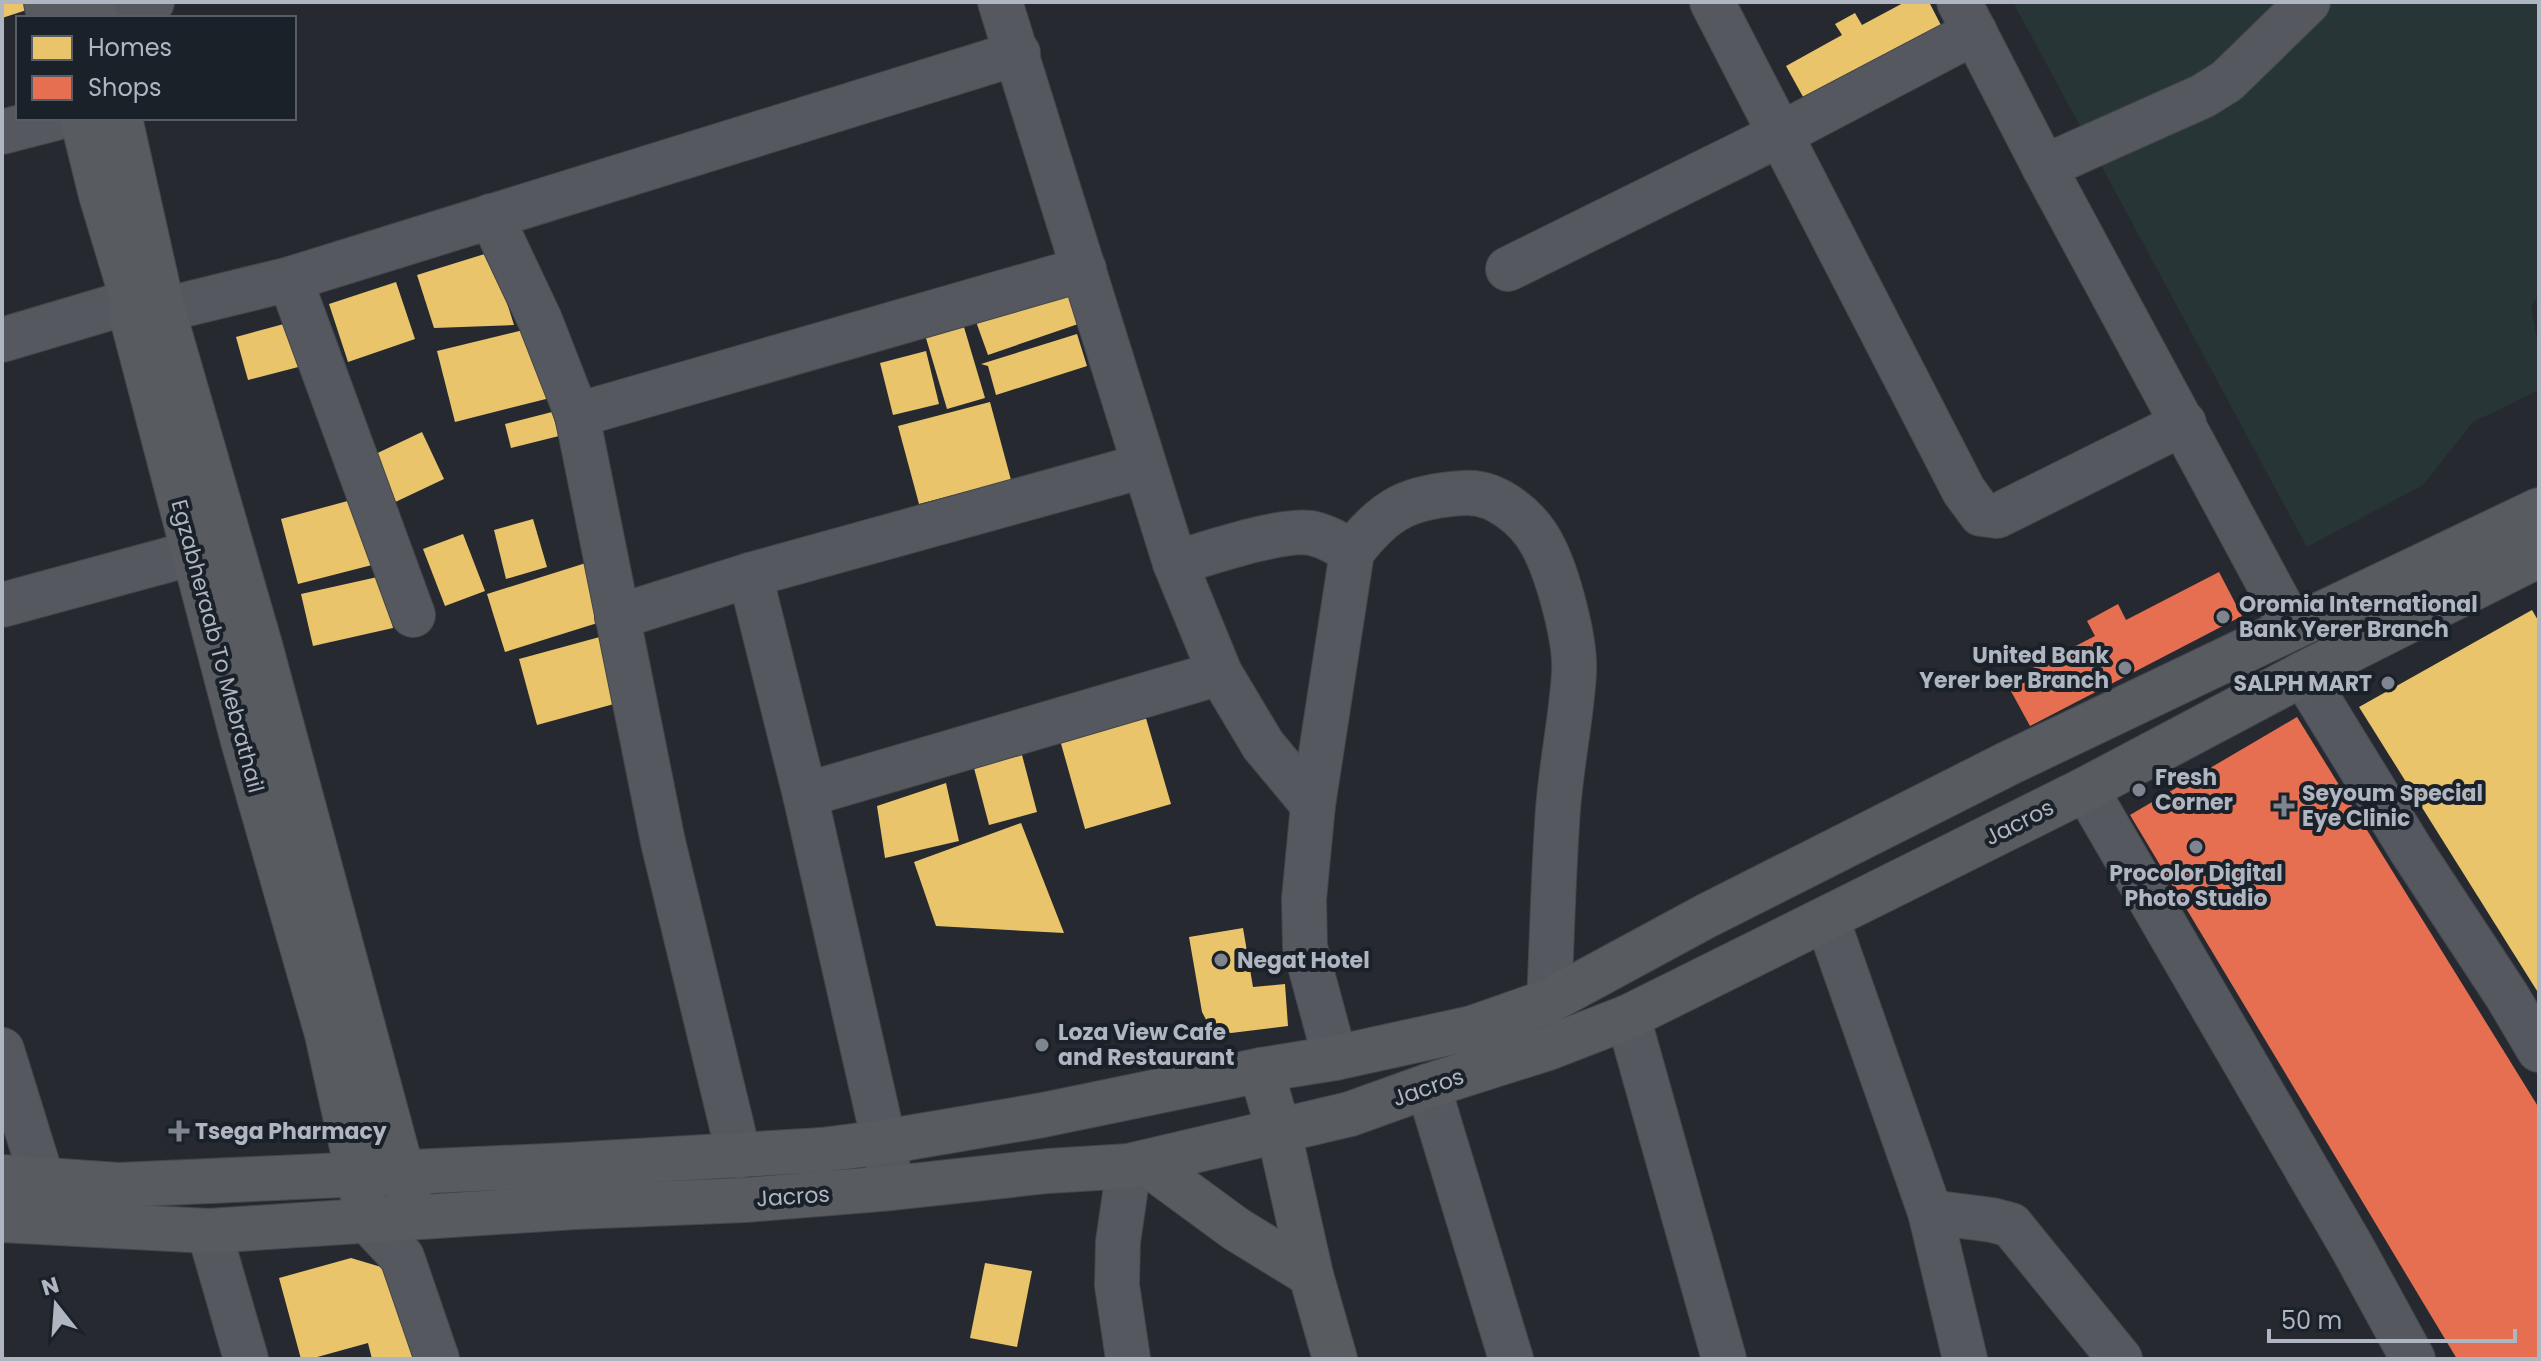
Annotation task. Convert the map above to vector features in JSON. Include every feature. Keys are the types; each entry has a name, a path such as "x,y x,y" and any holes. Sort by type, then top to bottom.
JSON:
{"main road":[{"name":"Egzabheraab To Mebrathail","path":"82,120 101,195 148,306 132,318 243,741 327,1034 368,1221"},
{"path":"120,120 148,306 260,645 402,1171 408,1238"},
{"name":"Jacros","path":"22,1178 119,1185 822,1150 1043,1115 1472,1028 1549,1001 1706,916 2009,763 2539,510"},
{"name":"Jacros","path":"2,1220 209,1231 368,1221 408,1238 745,1200 1138,1164 1350,1114 1548,1048 1628,1017 2086,789 2303,674 2534,568"},
{"path":"1261,1070 1279,1132 1311,1275 1335,1359"},
{"path":"1138,1164 1311,1275"}],"street":[{"path":"128,16 152,2"},
{"path":"1000,2 1175,563 1220,673 1263,745 1313,805"},
{"path":"1712,2 1964,491 1981,514 1997,516 2184,423"},
{"path":"2044,167 2203,96 2227,81 2308,2"},
{"path":"1508,269 1779,135 1967,17 2044,167 2292,627"},
{"path":"2,340 148,306 290,279 1018,53"},
{"path":"2,132 48,120"},
{"path":"491,216 540,320 577,415 663,842 739,1156"},
{"path":"577,415 1084,269"},
{"path":"290,279 413,615"},
{"path":"617,617 750,575 1143,466"},
{"path":"1335,1058 1305,947 1304,899 1313,805 1352,552 1369,529 1397,507 1435,495 1473,493 1506,504 1542,543 1557,582 1572,638 1574,672 1557,821 1549,1001"},
{"path":"1175,563 1289,533 1312,533 1335,541 1352,552"},
{"path":"2,605 193,553"},
{"path":"750,575 805,795 892,1188"},
{"path":"805,795 1220,673"},
{"path":"2303,674 2539,1050"},
{"path":"2086,789 2353,1249 2413,1359"},
{"path":"1827,919 1930,1212 1965,1359"},
{"path":"1628,1017 1724,1359"},
{"path":"2,1050 22,1178"},
{"path":"1428,1086 1511,1359"},
{"path":"1128,1359 1117,1285 1118,1242 1138,1164"},
{"path":"1930,1212 2011,1225 2120,1359"},
{"path":"209,1231 246,1359"},
{"path":"408,1238 437,1359"}],"shaded area":[{"path":"2013,2 2539,2 2539,294 2531,306 2539,351 2539,390 2473,422 2423,485 2307,547"}],"building: Homes":[{"path":"2,2 35,2 36,7 2,18"},
{"path":"1905,2 1929,2 1944,31 1807,104 1786,66 1842,35 1835,24 1855,13 1862,25"},
{"path":"491,252 514,325 434,328 417,275"},
{"path":"396,282 415,339 348,362 329,304"},
{"path":"1068,283 1081,323 988,355 974,316"},
{"path":"961,317 985,398 947,409 923,328"},
{"path":"295,321 306,365 248,380 236,337"},
{"path":"536,327 554,397 455,422 437,351"},
{"path":"1077,334 1087,366 996,395 988,366 981,364"},
{"path":"926,351 939,404 893,415 880,363"},
{"path":"990,402 1011,480 919,504 898,426"},
{"path":"552,412 559,436 511,448 505,424"},
{"path":"422,432 444,479 389,505 367,458"},
{"path":"355,499 372,565 298,584 281,519"},
{"path":"533,519 547,567 506,579 494,530"},
{"path":"463,534 485,591 445,606 423,549"},
{"path":"589,562 607,620 505,652 487,594"},
{"path":"382,576 393,628 313,646 301,594"},
{"path":"2532,610 2539,622 2539,994 2359,707"},
{"path":"607,635 625,701 537,725 519,659"},
{"path":"1143,708 1171,804 1085,829 1058,733"},
{"path":"1022,755 1037,812 989,825 974,768"},
{"path":"946,783 959,841 885,858 877,806"},
{"path":"1021,823 1064,933 936,926 914,862"},
{"name":"Negat Hotel","path":"1243,928 1253,987 1285,984 1288,1026 1231,1033 1211,1029 1202,1012 1189,937"},
{"path":"351,1258 398,1272 421,1359 372,1359 368,1343 301,1359 279,1278"},
{"path":"985,1263 1032,1271 1017,1347 970,1338"}],"building: Shops":[{"path":"2219,572 2242,616 2030,726 2006,682 2095,636 2087,621 2118,604 2126,620"},
{"path":"2297,717 2539,1108 2539,1359 2457,1359 2130,815"}],"place":[{"name":"Oromia International Bank Yerer Branch","path":"2223,617"},
{"name":"United Bank Yerer ber Branch","path":"2125,668"},
{"name":"SALPH MART","path":"2388,683"},
{"name":"Fresh Corner","path":"2139,790"},
{"name":"Seyoum Special Eye Clinic","path":"2284,806"},
{"name":"Procolor Digital Photo Studio","path":"2196,847"},
{"name":"Negat Hotel","path":"1221,960"},
{"name":"Loza View Cafe and Restaurant","path":"1042,1045"},
{"name":"Tsega Pharmacy","path":"179,1131"}]}
